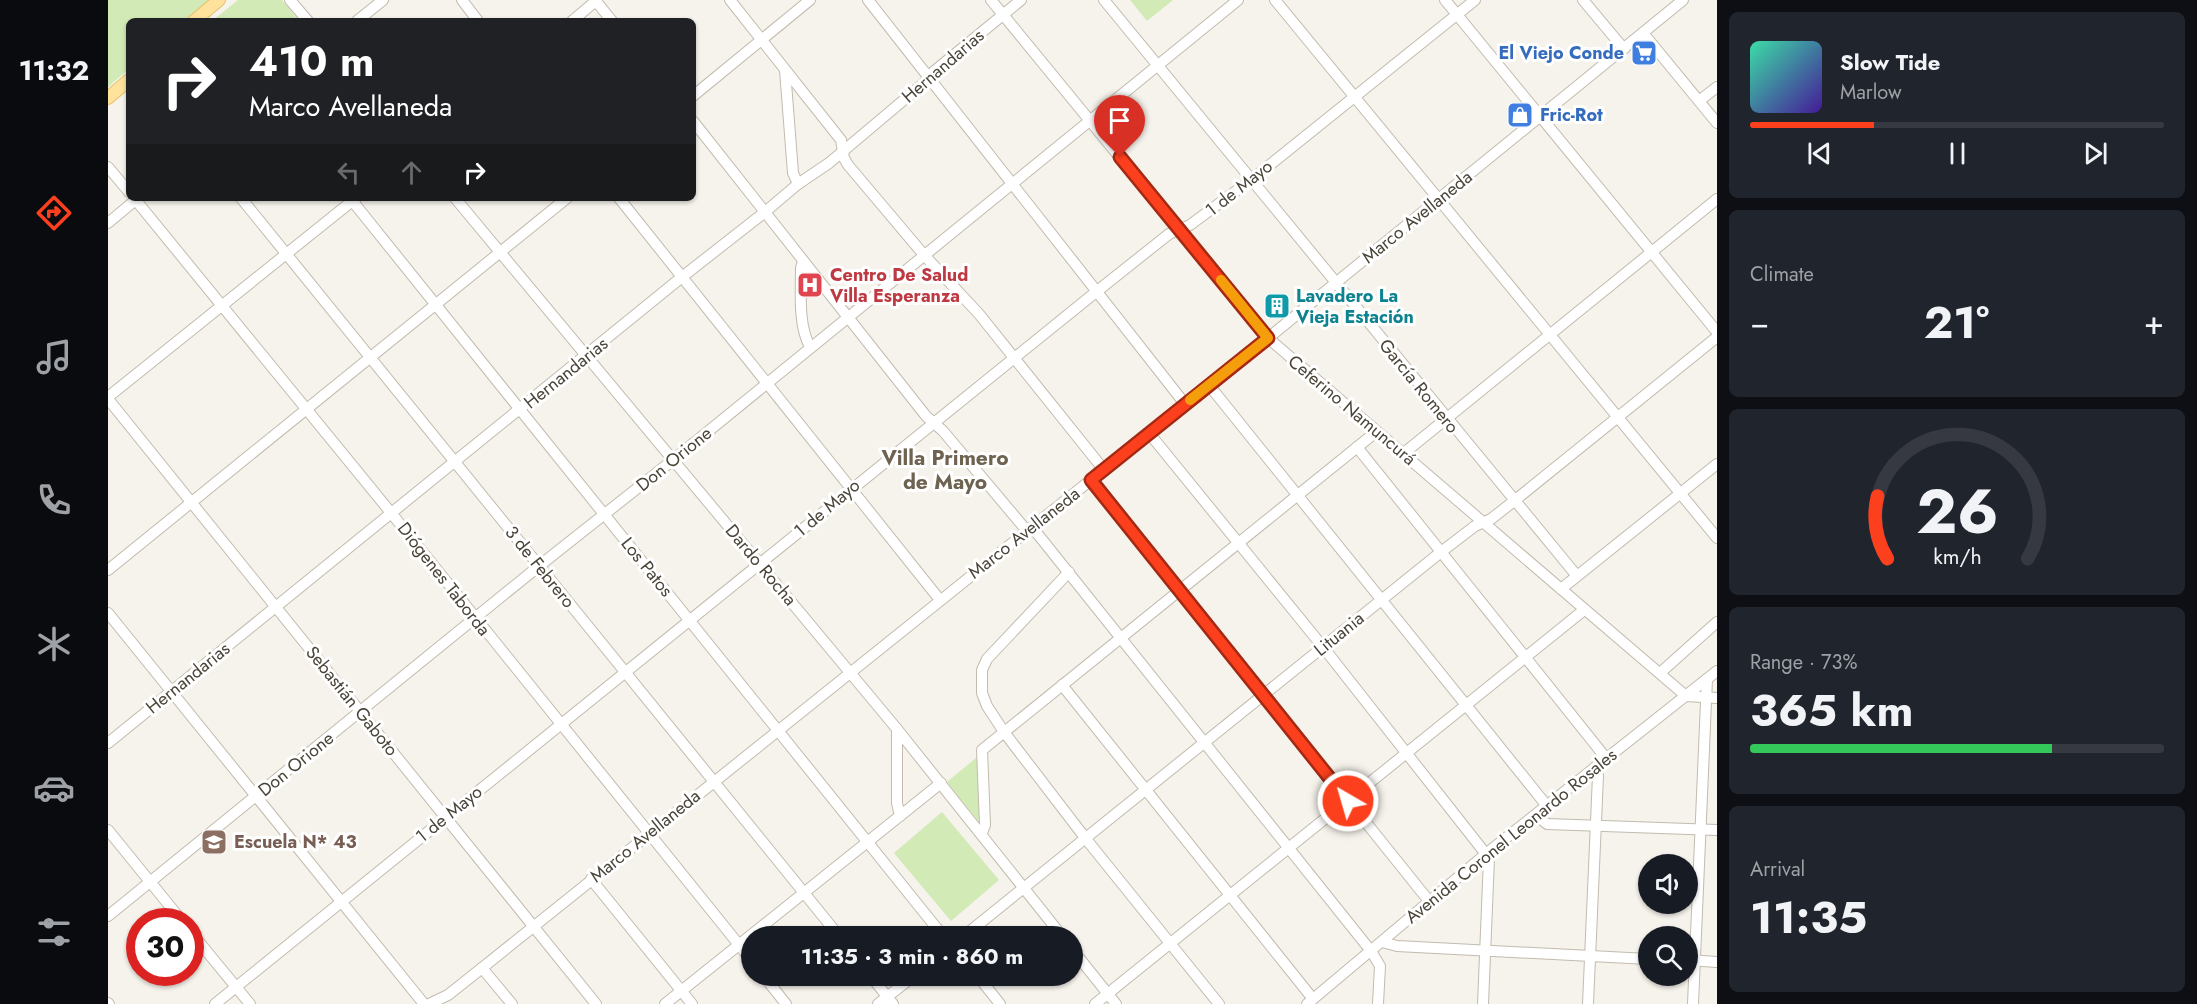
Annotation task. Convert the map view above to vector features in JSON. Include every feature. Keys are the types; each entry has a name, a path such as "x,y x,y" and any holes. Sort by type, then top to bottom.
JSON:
{"main road":[{"path":"198,18 219,0"},
{"path":"209,18 230,0"},
{"path":"108,98 126,83"}],"street":[{"path":"290,0 305,18"},
{"path":"361,18 383,0"},
{"path":"462,0 476,18"},
{"path":"575,18 596,0 610,18"},
{"path":"730,0 841,140 844,158 848,165 924,255 979,314 1104,470"},
{"path":"696,94 810,0"},
{"path":"867,0 1185,404"},
{"name":"Ceferino Namuncurá","path":"991,0 1268,338 1686,696"},
{"name":"Hernandarias","path":"108,743 682,277 798,184 829,163 928,79 932,73 1021,0"},
{"name":"García Romero","path":"1104,0 1577,576"},
{"name":"Don Orione","path":"108,916 1238,0"},
{"path":"1275,0 1616,418 1717,538"},
{"path":"1445,0 1717,332"},
{"name":"1 de Mayo","path":"215,1004 1096,292 1169,234 1190,225 1251,180 1475,0"},
{"path":"1583,0 1624,49"},
{"name":"Marco Avellaneda","path":"429,1004 445,1000 591,879 1336,284 1683,0"},
{"path":"1644,33 1717,123"},
{"path":"785,70 793,174 798,184"},
{"path":"1700,101 1717,87"},
{"path":"696,125 932,423 943,431 1069,572 1371,951 1380,966 1378,1004"},
{"name":"Diógenes Taborda","path":"108,166 126,187"},
{"path":"1404,453 1717,199"},
{"path":"108,223 130,201"},
{"name":"Diógenes Taborda","path":"137,201 741,948"},
{"name":"3 de Febrero","path":"243,201 831,926"},
{"path":"108,398 351,201"},
{"name":"Los Patos","path":"355,201 935,926"},
{"name":"Dardo Rocha","path":"458,201 897,729 1054,926"},
{"path":"108,570 563,201"},
{"path":"621,201 940,600"},
{"path":"803,261 801,268 802,317 805,338 810,346"},
{"name":"Lituania","path":"976,926 1440,552 1475,526 1491,519 1717,337"},
{"path":"1209,385 1547,806"},
{"name":"Sebastián Gaboto","path":"108,398 596,1004"},
{"path":"982,833 986,825 982,750 1376,432"},
{"path":"1149,434 1323,647 1487,854 1490,862 1483,1004"},
{"path":"1357,447 1606,758"},
{"path":"1561,589 1717,464"},
{"path":"1091,480 1429,901"},
{"path":"1069,572 983,666 981,687 983,698 1004,732 1086,839 1219,1004"},
{"path":"1095,1004 1584,610"},
{"path":"108,613 424,1004"},
{"path":"1660,674 1717,622"},
{"name":"Avenida Coronel Leonardo Rosales","path":"1310,1002 1429,901 1717,671"},
{"path":"1694,926 1712,698 1707,679"},
{"path":"1062,685 1230,896 1310,1002"},
{"path":"1686,696 1712,698"},
{"path":"897,729 897,803 900,816"},
{"path":"1588,1004 1598,776 1595,767"},
{"path":"664,1004 941,783"},
{"path":"1536,815 1547,824 1717,830"},
{"path":"108,830 171,908"},
{"path":"591,879 692,1004"},
{"path":"1382,942 1397,946 1638,959"},
{"path":"204,949 250,1004"},
{"path":"1698,961 1717,962"},
{"path":"1083,963 1116,1004"},
{"path":"482,968 512,1004"},
{"path":"772,986 786,1004"},
{"path":"877,986 886,1002 903,986"},
{"path":"986,986 1000,1004"},
{"path":"1692,986 1693,1004"}],"green space":[{"path":"108,0 212,0 191,18 126,18 126,72 108,87"},
{"path":"238,0 282,0 297,18 216,18"},
{"path":"1130,0 1173,0 1147,21"},
{"path":"976,758 979,760 982,821 979,822 947,782"},
{"path":"942,812 999,880 951,921 894,853"}],"slow traffic":[{"path":"1190,400 1268,338 1221,280"}],"place":[{"name":"El Viejo Conde","path":"1644,53"},
{"name":"Fric-Rot","path":"1520,115"},
{"name":"Centro De Salud Villa Esperanza","path":"810,285"},
{"name":"Lavadero La Vieja Estación","path":"1277,306"},
{"name":"Escuela N* 43","path":"214,842"}],"district":[{"name":"Villa Primero de Mayo","path":"945,470"}],"route":[{"path":"1120,157 1268,338 1091,480 1348,801"}]}
